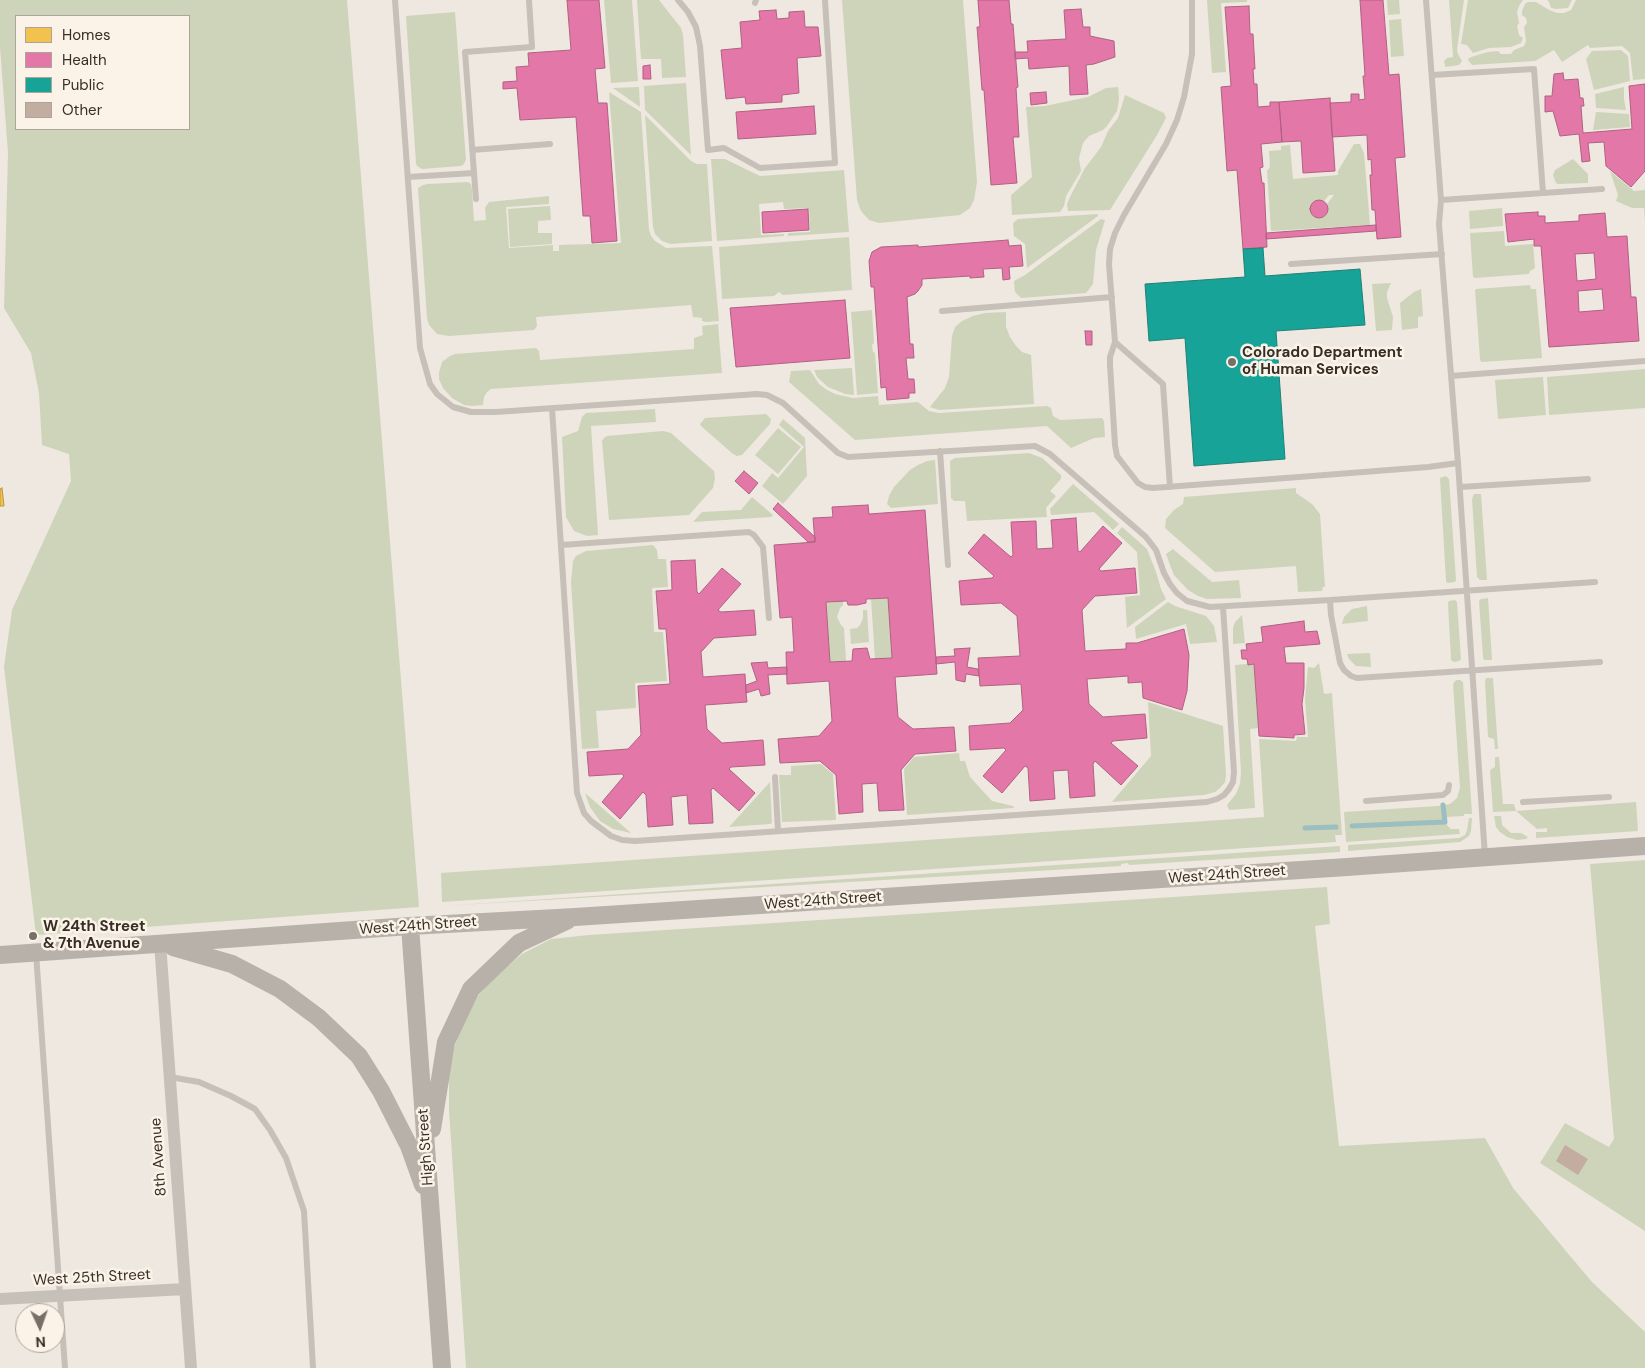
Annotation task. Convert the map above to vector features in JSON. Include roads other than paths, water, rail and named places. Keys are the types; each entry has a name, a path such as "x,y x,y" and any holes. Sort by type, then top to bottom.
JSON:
{"street":[{"name":"West 24th Street","path":"0,955 410,926 575,917 1645,846"},
{"path":"428,1179 433,1121 446,1042 471,989 520,943 575,917"},
{"name":"High Street","path":"410,926 442,1368"},
{"path":"160,943 232,964 280,989 326,1024 359,1056 381,1092 409,1146 430,1203"},
{"name":"8th Avenue","path":"160,943 190,1368"},
{"name":"West 25th Street","path":"0,1299 185,1289"}],"lane":[{"path":"395,0 418,335 430,384 436,394 453,407 471,412 756,394 767,395 783,403 842,455 854,457 1034,446 1050,454 1146,537 1156,550 1164,573 1176,593 1187,601 1210,607 1595,582"},
{"path":"476,199 465,52 532,47 529,0"},
{"path":"678,0 696,26 700,46 708,150 724,148 760,168 835,163 824,0"},
{"path":"1192,0 1192,54 1184,97 1177,120 1166,144 1124,215 1110,249 1109,264 1115,342 1110,357 1110,365 1117,456 1138,482 1145,487 1153,488 1428,467 1458,463"},
{"path":"1426,0 1442,200 1440,224 1485,857"},
{"path":"1432,76 1534,68 1543,193"},
{"path":"472,150 550,144"},
{"path":"408,177 474,173"},
{"path":"1442,200 1602,189"},
{"path":"1292,264 1442,254"},
{"path":"942,311 1112,297"},
{"path":"1115,342 1163,384 1170,487"},
{"path":"1451,376 1645,361"},
{"path":"552,408 578,793 584,813 591,821 611,836 622,840 635,841 1198,803 1217,800 1224,796 1229,789 1234,772 1222,607"},
{"path":"940,451 948,565"},
{"path":"1460,487 1588,478"},
{"path":"561,545 748,532 754,534 763,547 769,618"},
{"path":"1330,600 1332,624 1340,663 1344,670 1357,678 1600,662"},
{"path":"775,777 778,831"},
{"path":"1366,800 1443,795 1448,791 1449,785"},
{"path":"1523,802 1609,797"},
{"path":"36,952 65,1368"},
{"path":"170,1077 198,1082 255,1109 286,1158 304,1211 313,1368"}],"waterway":[{"path":"1352,826 1445,822 1443,805"},
{"path":"1305,828 1336,827"}],"place":[{"name":"Colorado Department of Human Services","path":"1232,362"},
{"name":"W 24th Street & 7th Avenue","path":"33,936"}]}
